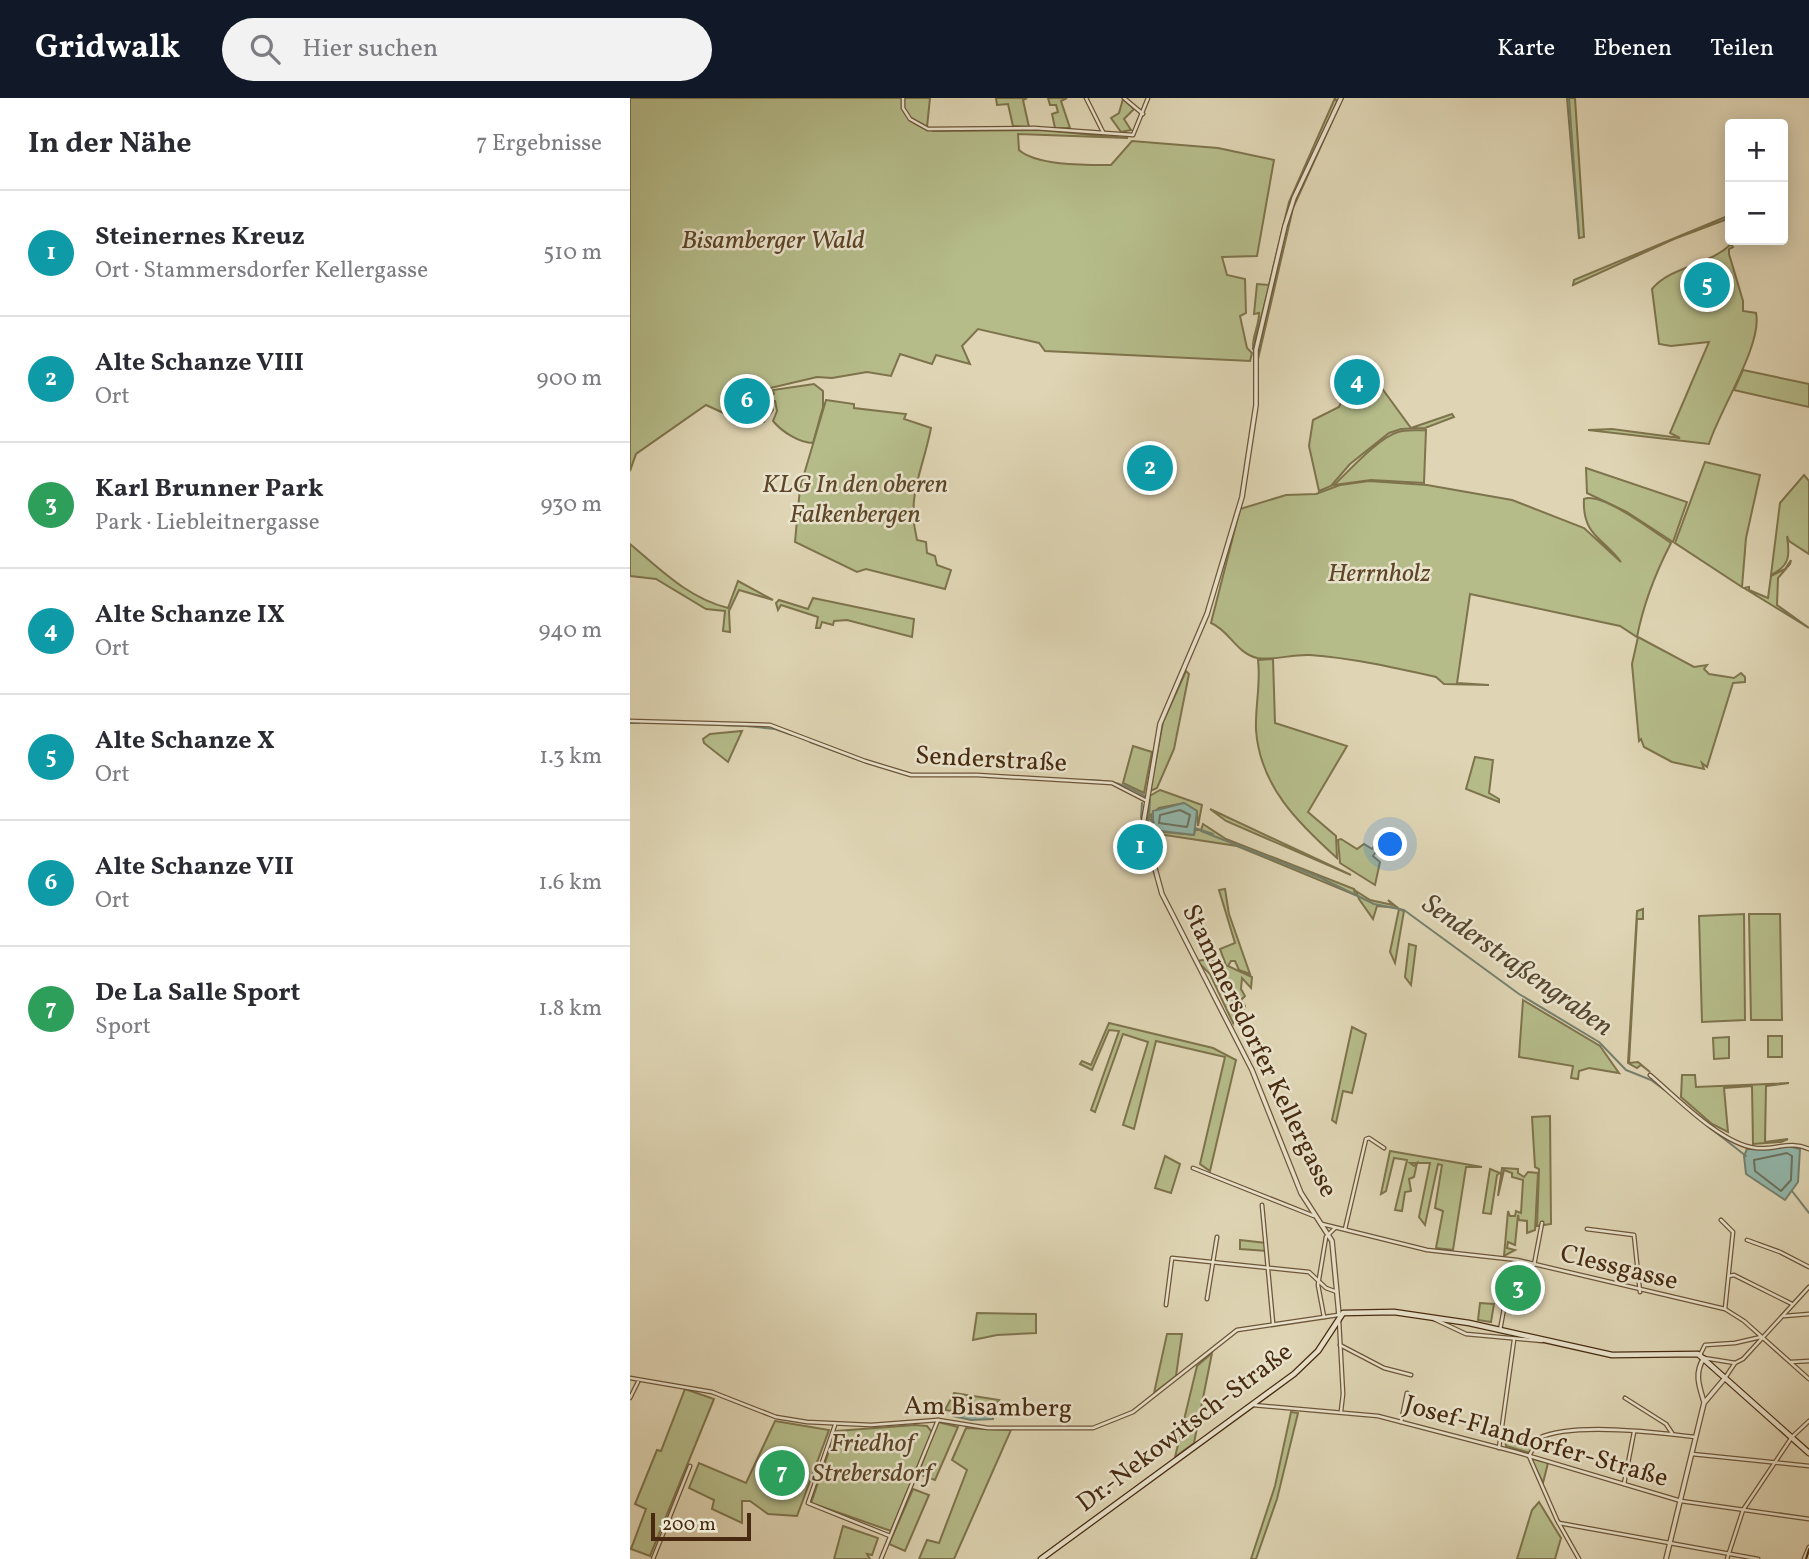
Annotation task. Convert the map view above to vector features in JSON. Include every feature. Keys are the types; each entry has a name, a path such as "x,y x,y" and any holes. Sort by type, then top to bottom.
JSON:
{"main road":[{"path":"1339,1315 1384,1310 1500,1330 1612,1354 1681,1352 1702,1356 1809,1453"},
{"name":"Dr.-Nekowitsch-Straße","path":"1041,1559 1294,1374 1327,1338 1339,1315"}],"street":[{"path":"903,98 903,108 910,119 928,129 1034,128 1133,135 1144,115 1148,98"},
{"path":"1086,98 1103,132"},
{"path":"1124,98 1144,115"},
{"name":"Stammersdorfer Kellergasse","path":"1329,1235 1298,1185 1252,1070 1162,894 1143,829 1160,724 1207,614 1242,496 1256,405 1255,368 1258,339 1287,218 1341,98"},
{"name":"Senderstraße","path":"630,721 770,725 865,761 911,775 977,775 1112,783 1146,798"},
{"path":"1650,1075 1709,1124 1741,1143 1754,1148 1792,1144 1809,1149"},
{"path":"1345,1229 1366,1138 1384,1147"},
{"path":"1193,1168 1317,1217"},
{"path":"1262,1205 1273,1324 1339,1315"},
{"path":"1721,1220 1733,1232 1725,1309"},
{"path":"1534,1265 1542,1223"},
{"name":"Clessgasse","path":"1322,1224 1381,1241 1534,1265 1640,1292 1725,1309 1809,1378"},
{"path":"1324,1318 1319,1282 1324,1248 1335,1228"},
{"path":"1587,1230 1634,1235 1640,1292"},
{"path":"1329,1235 1339,1315 1340,1411"},
{"path":"1207,1298 1217,1237"},
{"path":"1747,1240 1780,1252 1809,1267"},
{"path":"1166,1305 1171,1258 1308,1272 1337,1292"},
{"path":"1729,1276 1734,1275 1793,1304"},
{"path":"1500,1330 1508,1282"},
{"path":"1666,1559 1704,1402 1735,1363 1743,1359 1809,1287"},
{"path":"1782,1316 1809,1314"},
{"path":"1434,1319 1466,1334 1514,1340 1546,1340"},
{"name":"Am Bisamberg","path":"630,1378 699,1389 776,1417 835,1425 938,1420 988,1428 1106,1425 1151,1399 1237,1330 1273,1324"},
{"path":"1704,1402 1698,1385 1699,1365 1705,1345 1735,1343 1761,1337"},
{"path":"1327,1338 1384,1368 1411,1375"},
{"path":"1499,1448 1514,1340"},
{"path":"1702,1356 1735,1363"},
{"path":"1791,1362 1809,1361"},
{"path":"630,1398 638,1381"},
{"path":"1401,1422 1406,1393"},
{"path":"1625,1398 1666,1424 1672,1434"},
{"name":"Josef-Flandorfer-Straße","path":"1253,1405 1340,1411 1401,1422 1681,1501 1809,1519"},
{"path":"881,1559 938,1420"},
{"path":"1727,1559 1743,1510 1792,1437 1809,1421"},
{"path":"835,1425 808,1503 890,1536"},
{"path":"1579,1559 1559,1523 1529,1456 1541,1437 1617,1428 1695,1437"},
{"path":"1624,1484 1634,1431"},
{"path":"1692,1454 1809,1466"},
{"path":"653,1559 690,1466"},
{"path":"1559,1523 1758,1559"},
{"path":"1804,1559 1809,1547"}],"green space":[{"name":"Bisamberger Wald","path":"630,98 930,98 927,127 933,131 1040,130 1128,138 1018,134 1019,150 1050,162 1111,165 1132,141 1218,148 1274,160 1257,256 1222,257 1227,275 1245,279 1246,313 1240,316 1247,348 1252,353 1250,361 1045,351 1039,343 978,329 962,346 970,364 936,355 932,364 900,354 891,376 867,372 832,378 817,377 770,388 769,396 774,394 773,390 814,384 823,391 823,407 813,443 792,436 773,421 777,411 775,401 770,401 773,410 764,422 730,416 706,405 636,454 630,471"},
{"path":"996,98 1027,98 1023,100 1029,127 1013,126 1008,104 997,105"},
{"path":"1048,98 1067,98 1061,101 1070,128 1055,128 1052,114 1058,112 1056,105 1050,105"},
{"path":"1335,98 1337,102 1288,211 1253,350 1259,318 1259,313 1254,314 1257,284 1269,285 1289,202"},
{"path":"1567,98 1575,98 1584,237 1579,238"},
{"path":"1123,99 1134,109 1124,119 1131,130 1121,132 1111,118 1119,113"},
{"path":"1340,104 1293,208 1258,359 1285,230 1297,195"},
{"path":"1725,217 1725,220 1674,239 1573,285 1574,280"},
{"path":"1730,245 1733,247 1729,249 1729,254 1743,301 1743,311 1756,313 1756,326 1747,359 1709,444 1588,430 1612,429 1680,438 1670,433 1709,342 1671,346 1659,344 1652,289 1669,275"},
{"path":"1743,370 1809,384 1809,407 1734,390"},
{"path":"1370,372 1411,428 1452,414 1454,417 1425,428 1401,429 1389,433 1350,464 1331,486 1319,491 1309,446 1313,420 1339,407 1349,386 1336,381"},
{"name":"KLG In den oberen Falkenbergen","path":"826,400 854,404 854,408 906,414 904,419 931,428 914,496 914,524 917,540 926,542 927,553 935,556 937,565 951,570 945,589 866,569 857,572 795,542 800,488"},
{"path":"1426,430 1424,483 1371,480 1334,485 1373,447 1390,435"},
{"path":"1136,450 1173,462 1173,480 1130,465"},
{"path":"1705,462 1760,475 1746,538 1742,587 1675,543"},
{"path":"1586,468 1687,502 1673,542 1627,512 1587,493"},
{"path":"1804,475 1809,481 1809,554 1789,541 1787,536 1785,564 1771,575 1780,503"},
{"name":"Herrnholz","path":"1369,481 1427,485 1512,500 1584,528 1621,562 1590,529 1584,511 1584,499 1603,501 1628,514 1671,543 1651,589 1637,637 1620,626 1470,594 1457,683 1489,685 1444,684 1436,677 1342,658 1303,655 1257,658 1243,651 1211,623 1240,509 1286,495 1316,494 1340,485"},
{"path":"630,544 676,582 714,603 728,608 738,581 773,600 739,590 729,611 730,632 723,631 725,611 706,609 656,579 630,576"},
{"path":"1791,560 1790,564 1778,578 1777,605 1809,628 1744,588 1749,587 1749,590 1768,598 1771,576 1785,569"},
{"path":"813,598 914,619 912,637 847,620 834,621 833,625 822,622 820,628 816,628 818,617 781,605 778,610 776,603 779,600 808,609"},
{"path":"1638,637 1694,667 1707,665 1704,669 1709,674 1734,678 1741,673 1745,677 1745,682 1733,683 1707,767 1702,763 1704,769 1672,762 1644,747 1641,739 1639,741 1632,664"},
{"path":"1273,659 1275,723 1347,746 1308,812 1336,836 1337,858 1295,817 1273,786 1265,769 1256,730 1258,660"},
{"path":"1186,671 1189,674 1174,749 1157,788 1150,791 1163,722"},
{"path":"742,731 728,762 704,743 703,739 710,734"},
{"path":"1133,746 1152,752 1144,793 1123,783"},
{"path":"1475,757 1493,760 1489,793 1499,799 1499,802 1466,789"},
{"path":"1160,790 1202,805 1198,826 1197,811 1184,803 1159,808 1151,815 1154,831 1194,835 1195,830 1201,830 1203,824 1226,839 1354,889 1355,895 1237,846 1165,835 1148,836 1148,797"},
{"path":"1210,809 1351,875 1226,821"},
{"path":"1341,839 1357,849 1364,844 1372,849 1374,846 1379,847 1373,856 1380,862 1375,885 1340,863 1338,840"},
{"path":"1225,889 1229,914 1250,974 1239,970 1235,961 1231,961 1228,966 1252,977 1251,988 1242,978 1241,989 1245,996 1241,1000 1245,1006 1240,1015 1235,1013 1233,1023 1210,974 1197,961 1209,959 1226,965 1220,949 1235,943 1219,890"},
{"path":"1356,891 1370,900 1393,905 1388,900 1398,908 1377,906 1373,919"},
{"path":"1399,909 1404,911 1395,963 1390,952"},
{"path":"1643,909 1643,919 1637,919 1629,1063 1638,1062 1650,1072 1641,1065 1637,1068 1628,1063 1637,911"},
{"path":"1744,914 1745,1020 1702,1022 1699,916"},
{"path":"1749,914 1780,914 1782,1020 1751,1020"},
{"path":"1409,944 1416,946 1411,985 1405,977"},
{"path":"1523,1000 1600,1046 1619,1073 1589,1068 1579,1071 1578,1079 1571,1078 1573,1066 1519,1057"},
{"path":"1109,1023 1213,1048 1236,1060 1210,1171 1200,1164 1225,1057 1156,1041 1134,1129 1123,1125 1148,1042 1123,1034 1095,1112 1091,1110 1119,1031 1109,1030 1092,1070 1080,1064 1082,1061 1091,1065"},
{"path":"1352,1027 1366,1034 1352,1093 1343,1091 1336,1123 1332,1120"},
{"path":"1768,1036 1782,1036 1782,1057 1768,1057"},
{"path":"1729,1037 1729,1058 1714,1059 1713,1038"},
{"path":"1682,1075 1695,1075 1696,1087 1789,1083 1766,1086 1765,1142 1788,1139 1753,1144 1752,1086 1724,1088 1728,1132 1712,1124 1681,1097"},
{"path":"1550,1116 1551,1224 1537,1226 1539,1169 1535,1167 1532,1117"},
{"path":"1390,1151 1482,1167 1466,1167 1453,1250 1436,1248 1443,1211 1435,1208 1442,1165 1438,1164 1425,1225 1419,1217 1430,1163 1417,1163 1414,1177 1409,1179 1411,1191 1405,1192 1402,1211 1395,1210 1407,1160 1394,1158 1386,1191 1381,1194"},
{"path":"1165,1156 1180,1164 1171,1193 1155,1188"},
{"path":"1502,1168 1518,1169 1518,1173 1524,1177 1528,1172 1538,1173 1535,1230 1527,1233 1527,1221 1519,1220 1518,1215 1515,1245 1508,1242 1507,1248 1515,1250 1504,1256 1508,1211 1510,1216 1515,1216 1516,1211 1521,1213 1523,1180 1512,1177 1512,1173 1504,1170 1498,1196"},
{"path":"1490,1169 1500,1173 1497,1175 1491,1214 1483,1213"},
{"path":"1240,1240 1266,1243 1267,1251 1240,1249"},
{"path":"1532,1266 1526,1298 1515,1296 1511,1305 1506,1305 1510,1278 1520,1279"},
{"path":"1480,1303 1494,1304 1491,1322 1478,1320"},
{"path":"977,1313 1036,1314 1036,1333 997,1335 973,1340"},
{"path":"1167,1334 1182,1334 1176,1376 1154,1393"},
{"path":"1212,1353 1194,1443 1175,1457 1197,1366"},
{"path":"685,1389 714,1399 650,1556 631,1549 646,1509 635,1504 657,1450 661,1451"},
{"path":"954,1393 999,1400 997,1403 971,1406 968,1402 957,1400 951,1411 945,1410"},
{"path":"1291,1412 1298,1413 1277,1499 1256,1559 1251,1559 1275,1486"},
{"path":"775,1421 829,1430 797,1516 768,1514 750,1501 742,1501 742,1523 712,1509 714,1500 689,1488 699,1463 746,1483"},
{"path":"938,1422 958,1427 935,1480 918,1474"},
{"name":"Friedhof Strebersdorf","path":"927,1426 932,1432 891,1531 811,1503 836,1431"},
{"path":"966,1428 1011,1430 954,1559 919,1559 927,1540 939,1543 967,1470 952,1460"},
{"path":"1505,1437 1535,1440 1530,1453 1506,1446"},
{"path":"1534,1459 1548,1463 1543,1483 1532,1461"},
{"path":"913,1489 929,1495 905,1551 889,1544"},
{"path":"1539,1502 1561,1538 1555,1559 1517,1559 1532,1510"},
{"path":"843,1526 878,1538 872,1555 867,1554 870,1559 834,1559"}],"water":[{"path":"1184,803 1197,811 1194,835 1153,830 1153,811"},
{"path":"1788,1146 1800,1149 1798,1182 1785,1200 1746,1174 1744,1156 1747,1149"},
{"path":"957,1405 994,1409 993,1419 971,1420 953,1416"}],"waterway":[{"path":"1569,98 1579,235"},
{"name":"Senderstraßengraben","path":"630,723 639,723"},
{"name":"Senderstraßengraben","path":"670,723 744,726"},
{"name":"Senderstraßengraben","path":"746,726 775,729 792,735"},
{"name":"Senderstraßengraben","path":"810,742 864,762"},
{"name":"Senderstraßengraben","path":"960,774 982,774"},
{"name":"Senderstraßengraben","path":"1082,780 1118,783 1150,799 1149,819 1154,822"},
{"path":"1141,818 1142,803"},
{"name":"Senderstraßengraben","path":"1195,828 1213,834"},
{"name":"Senderstraßengraben","path":"1201,831 1321,878 1374,904 1404,910 1519,994 1599,1042 1626,1070 1651,1080 1670,1094"},
{"name":"Senderstraßengraben","path":"1690,1112 1746,1156"},
{"name":"Senderstraßengraben","path":"1792,1191 1809,1213"}],"tram line":[{"path":"1806,1559 1809,1549"}],"place":[{"name":"Alte Schanze X","path":"1707,285"},
{"name":"Alte Schanze IX","path":"1357,382"},
{"name":"Alte Schanze VII","path":"747,401"},
{"name":"Alte Schanze VIII","path":"1150,468"},
{"name":"Steinernes Kreuz","path":"1140,847"},
{"name":"Karl Brunner Park","path":"1518,1288"},
{"name":"De La Salle Sport","path":"782,1473"}]}
